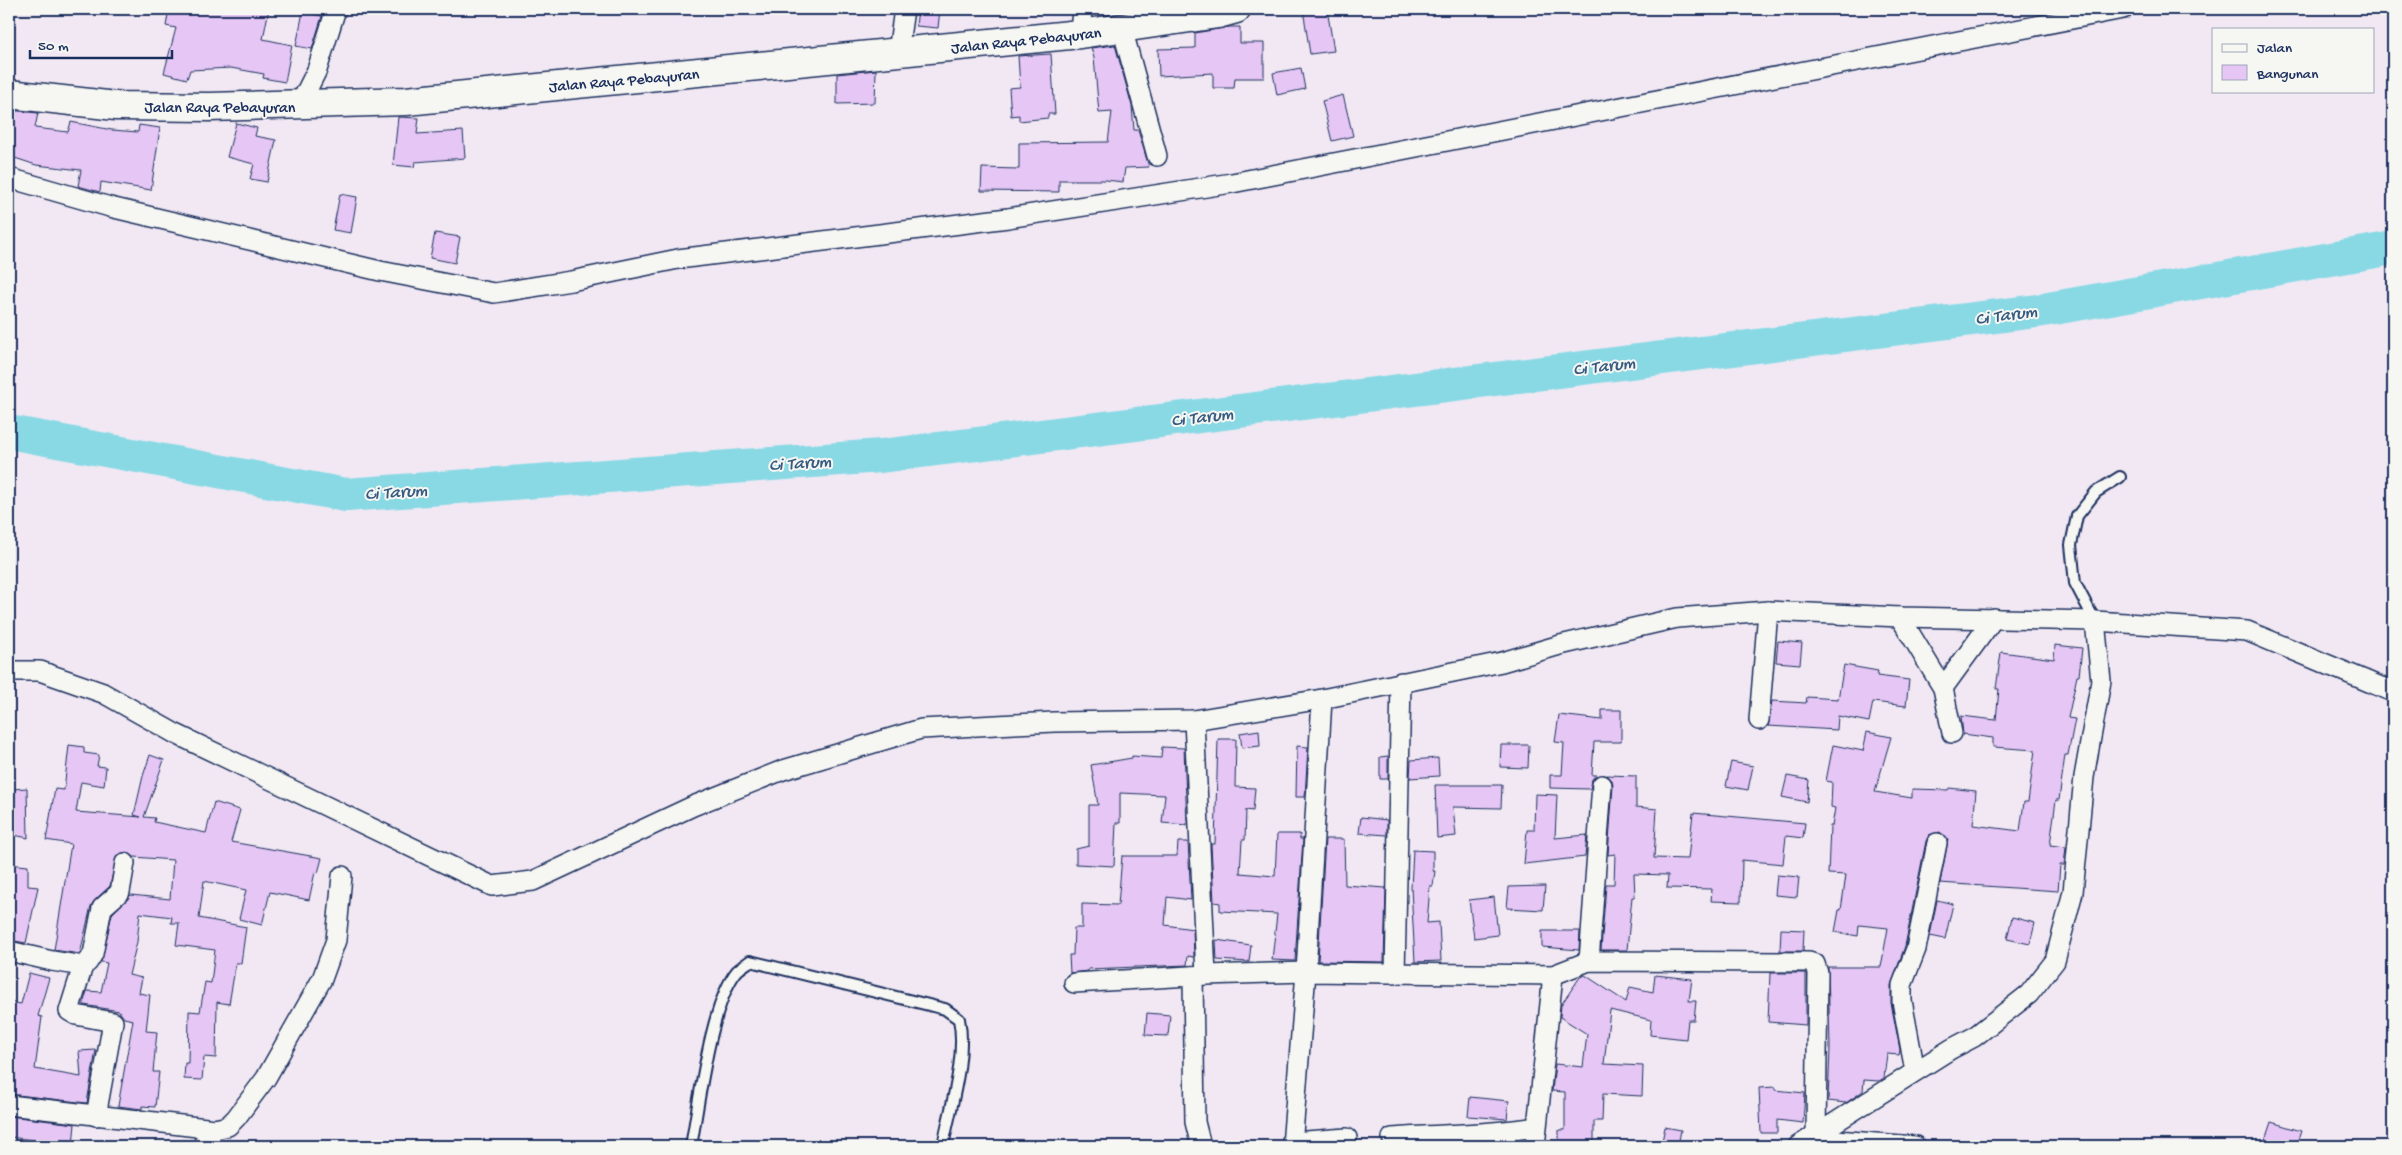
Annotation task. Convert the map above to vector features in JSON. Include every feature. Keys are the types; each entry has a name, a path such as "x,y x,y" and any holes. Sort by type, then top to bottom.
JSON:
{"main road":[{"name":"Jalan Raya Pebayuran","path":"9,94 116,106 299,106 406,101 898,52 1081,21 1122,28 1218,14 1236,9"}],"street":[{"path":"299,106 317,70 336,9"},
{"path":"898,52 904,9"},
{"path":"9,178 129,211 380,270 494,293 571,281 678,259 1008,218 1232,183 2111,10"},
{"path":"1122,28 1157,156"},
{"path":"9,671 40,671 103,693 174,733 492,886 533,881 694,806 783,770 921,729 1054,722 1194,720 1322,699 1502,662 1560,645 1677,618 1768,611 1900,617 2094,621 2247,631 2393,692"},
{"path":"1759,720 1768,611"},
{"path":"1900,617 1943,688 1952,733"},
{"path":"1943,688 1994,618"},
{"path":"1808,1140 1915,1071 1974,1037 2029,994 2055,961 2073,892 2084,778 2101,682 2094,621"},
{"path":"1396,974 1400,682"},
{"path":"1322,699 1306,972 1292,1144 1347,1138"},
{"path":"1194,720 1200,975 1195,1122 1201,1146"},
{"path":"1589,961 1602,785"},
{"path":"1915,1071 1902,1001 1902,985 1916,949 1937,843"},
{"path":"96,1116 114,1023 111,1020 76,1015 69,1011 82,966 88,962 93,954 102,908 120,892 125,863"},
{"path":"9,1105 215,1129 228,1126 266,1078 322,978 336,940 342,876"},
{"path":"9,951 82,966"},
{"path":"1074,983 1200,975 1306,972 1553,975 1589,961 1809,962 1815,964 1818,973 1808,1140"},
{"path":"1535,1146 1553,975"},
{"path":"1392,1138 1464,1132 1502,1133 1536,1127"},
{"path":"202,1146 215,1129"},
{"path":"1808,1140 1915,1146"}],"lane":[{"path":"2094,621 2075,583 2071,546 2077,516 2096,492 2120,477"},
{"path":"691,1146 717,1014 729,982 738,969 750,962 945,1009 959,1019 962,1034 957,1075 943,1146"}],"building":[{"path":"169,9 269,9 263,39 292,45 285,82 263,78 264,74 231,68 190,70 187,79 164,73 176,28 166,26"},
{"path":"918,9 940,9 938,28 916,26"},
{"path":"1303,9 1327,9 1334,51 1310,54"},
{"path":"303,12 322,16 312,49 296,46"},
{"path":"1240,27 1240,43 1264,43 1264,78 1235,78 1234,88 1213,88 1213,73 1159,76 1158,49 1195,48 1195,33"},
{"path":"1115,45 1132,106 1134,130 1138,130 1149,167 1125,168 1123,182 1059,180 1059,192 981,191 982,168 1019,169 1019,143 1108,142 1112,112 1099,113 1094,58 1091,48"},
{"path":"1051,54 1055,114 1048,114 1048,118 1019,121 1019,115 1011,116 1009,88 1020,87 1018,56"},
{"path":"1301,68 1305,89 1277,95 1273,73"},
{"path":"876,70 875,103 837,104 837,74"},
{"path":"1343,95 1353,136 1332,141 1322,101"},
{"path":"9,110 38,113 35,128 68,132 71,122 112,130 138,132 139,125 160,128 151,190 101,182 100,192 78,186 81,170 36,165 9,156"},
{"path":"398,117 419,118 417,134 463,131 465,158 415,162 414,167 393,165"},
{"path":"236,123 257,128 255,136 276,140 267,182 250,179 254,164 227,157"},
{"path":"340,194 357,197 351,233 333,230"},
{"path":"435,233 460,237 455,263 430,258"},
{"path":"1778,641 1802,643 1800,664 1776,662"},
{"path":"2055,645 2082,648 2079,676 2077,676 2068,718 2075,719 2068,755 2065,755 2059,800 2056,800 2050,845 2066,847 2064,865 2060,865 2058,891 1940,883 1948,840 1940,832 1929,835 1926,841 1905,946 1891,985 1891,1003 1900,1050 1899,1055 1887,1054 1884,1078 1879,1081 1864,1080 1863,1091 1846,1103 1828,1101 1830,1048 1828,967 1881,967 1888,928 1859,925 1858,936 1835,932 1839,910 1841,910 1846,875 1828,874 1830,826 1832,826 1835,808 1831,807 1832,782 1826,781 1833,745 1863,751 1867,732 1891,737 1875,792 1912,798 1912,789 1948,790 1949,788 1976,791 1973,825 2020,831 2024,802 2028,802 2035,750 1993,747 1993,738 1963,734 1961,716 1996,720 1999,689 1996,689 2001,652 2054,659"},
{"path":"1844,665 1878,671 1877,676 1909,680 1906,706 1873,702 1869,722 1838,716 1837,730 1768,726 1772,701 1806,703 1807,697 1838,699"},
{"path":"1602,710 1621,710 1621,742 1594,742 1592,775 1597,775 1592,779 1590,789 1550,788 1550,775 1562,775 1564,743 1555,742 1559,715 1602,720"},
{"path":"1259,730 1260,746 1242,748 1240,733"},
{"path":"1218,739 1236,739 1235,787 1255,788 1253,811 1246,810 1245,840 1242,840 1240,873 1275,876 1277,834 1300,834 1300,839 1303,839 1295,961 1272,960 1277,914 1220,911 1220,903 1214,902 1211,844 1215,844"},
{"path":"69,745 84,747 84,753 99,755 97,766 106,767 104,786 81,782 76,812 141,817 134,815 150,755 164,760 144,817 155,818 154,822 206,833 214,802 240,810 231,842 322,858 318,873 315,872 309,900 270,892 262,925 239,919 246,890 204,881 199,918 246,927 241,963 236,963 229,1004 217,1002 216,1058 204,1057 202,1080 184,1079 185,1063 188,1063 189,1011 200,1012 205,982 211,983 215,950 176,945 179,923 171,923 172,917 140,913 137,942 129,975 142,978 139,993 150,995 146,1031 157,1032 153,1072 159,1072 155,1107 142,1106 142,1109 118,1106 133,1020 124,1018 119,1011 84,1005 84,1001 87,991 101,992 107,963 101,962 112,914 131,895 170,899 173,860 134,857 126,852 117,855 110,886 91,906 80,954 54,950 71,844 46,840 55,789 64,790"},
{"path":"1501,745 1529,745 1528,768 1500,767"},
{"path":"1297,746 1308,747 1305,797 1296,797"},
{"path":"1162,747 1184,748 1187,825 1162,823 1165,795 1120,793 1120,823 1116,823 1114,866 1076,864 1076,849 1089,846 1089,805 1098,805 1091,765 1132,758 1132,756 1161,758"},
{"path":"1388,756 1388,779 1380,779 1380,757"},
{"path":"1438,758 1439,776 1410,778 1411,760"},
{"path":"1731,762 1753,766 1748,790 1726,786"},
{"path":"1607,775 1636,776 1636,807 1657,809 1654,858 1688,859 1693,813 1805,823 1803,838 1786,836 1783,864 1742,860 1741,902 1711,901 1712,889 1667,888 1668,875 1634,874 1635,897 1632,897 1627,950 1601,950 1606,884 1614,884 1615,854 1608,855 1613,786 1612,780"},
{"path":"1787,776 1809,780 1807,802 1782,797"},
{"path":"1435,785 1502,785 1501,808 1453,807 1456,836 1437,838"},
{"path":"27,788 28,838 9,834 9,819 12,820 12,789"},
{"path":"1535,794 1557,795 1555,838 1587,835 1585,857 1524,864 1527,830 1534,830"},
{"path":"1361,817 1387,820 1387,835 1359,833"},
{"path":"1325,839 1344,839 1345,885 1386,888 1384,962 1318,961"},
{"path":"1178,842 1188,842 1191,900 1167,897 1165,925 1193,929 1194,957 1188,956 1187,965 1088,969 1088,971 1070,973 1069,955 1073,955 1074,928 1082,928 1082,904 1118,905 1122,856 1177,856"},
{"path":"1413,850 1433,851 1433,871 1435,871 1433,886 1430,886 1427,923 1439,922 1441,961 1415,962 1411,888"},
{"path":"9,864 28,866 28,886 38,887 26,943 9,940"},
{"path":"1777,875 1799,877 1797,897 1775,895"},
{"path":"1545,886 1543,910 1507,908 1509,887"},
{"path":"1494,897 1498,935 1474,938 1469,900"},
{"path":"1937,900 1953,904 1945,939 1930,936"},
{"path":"2012,917 2035,923 2030,944 2007,939"},
{"path":"1781,929 1804,930 1803,951 1780,951"},
{"path":"1542,931 1580,931 1579,950 1542,947"},
{"path":"1216,940 1251,945 1249,962 1217,960"},
{"path":"29,973 49,978 38,1016 42,1017 35,1069 81,1077 79,1051 96,1050 87,1103 9,1094 15,1067 10,1067 12,1049 9,1048 9,1002 21,1004"},
{"path":"1770,973 1806,973 1806,1025 1768,1022"},
{"path":"1585,975 1626,1002 1630,987 1653,992 1655,975 1692,979 1689,1001 1696,1001 1694,1020 1688,1020 1686,1039 1650,1035 1651,1020 1610,1010 1604,1064 1643,1066 1642,1096 1603,1094 1602,1121 1594,1121 1594,1146 1559,1146 1559,1130 1565,1130 1565,1092 1552,1091 1555,1064 1583,1067 1587,1034 1560,1017 1561,1005 1580,977"},
{"path":"1147,1013 1170,1015 1168,1036 1145,1035"},
{"path":"1775,1087 1775,1090 1805,1093 1803,1123 1777,1120 1777,1133 1761,1133 1759,1088"},
{"path":"1470,1097 1509,1101 1507,1119 1468,1116"},
{"path":"9,1116 75,1124 73,1145 9,1137"},
{"path":"2271,1122 2301,1131 2296,1146 2263,1146"},
{"path":"1665,1127 1681,1130 1678,1146 1661,1146"}],"waterway":[{"name":"Ci Tarum","path":"9,432 346,495 881,456 2037,311 2393,248"}]}
